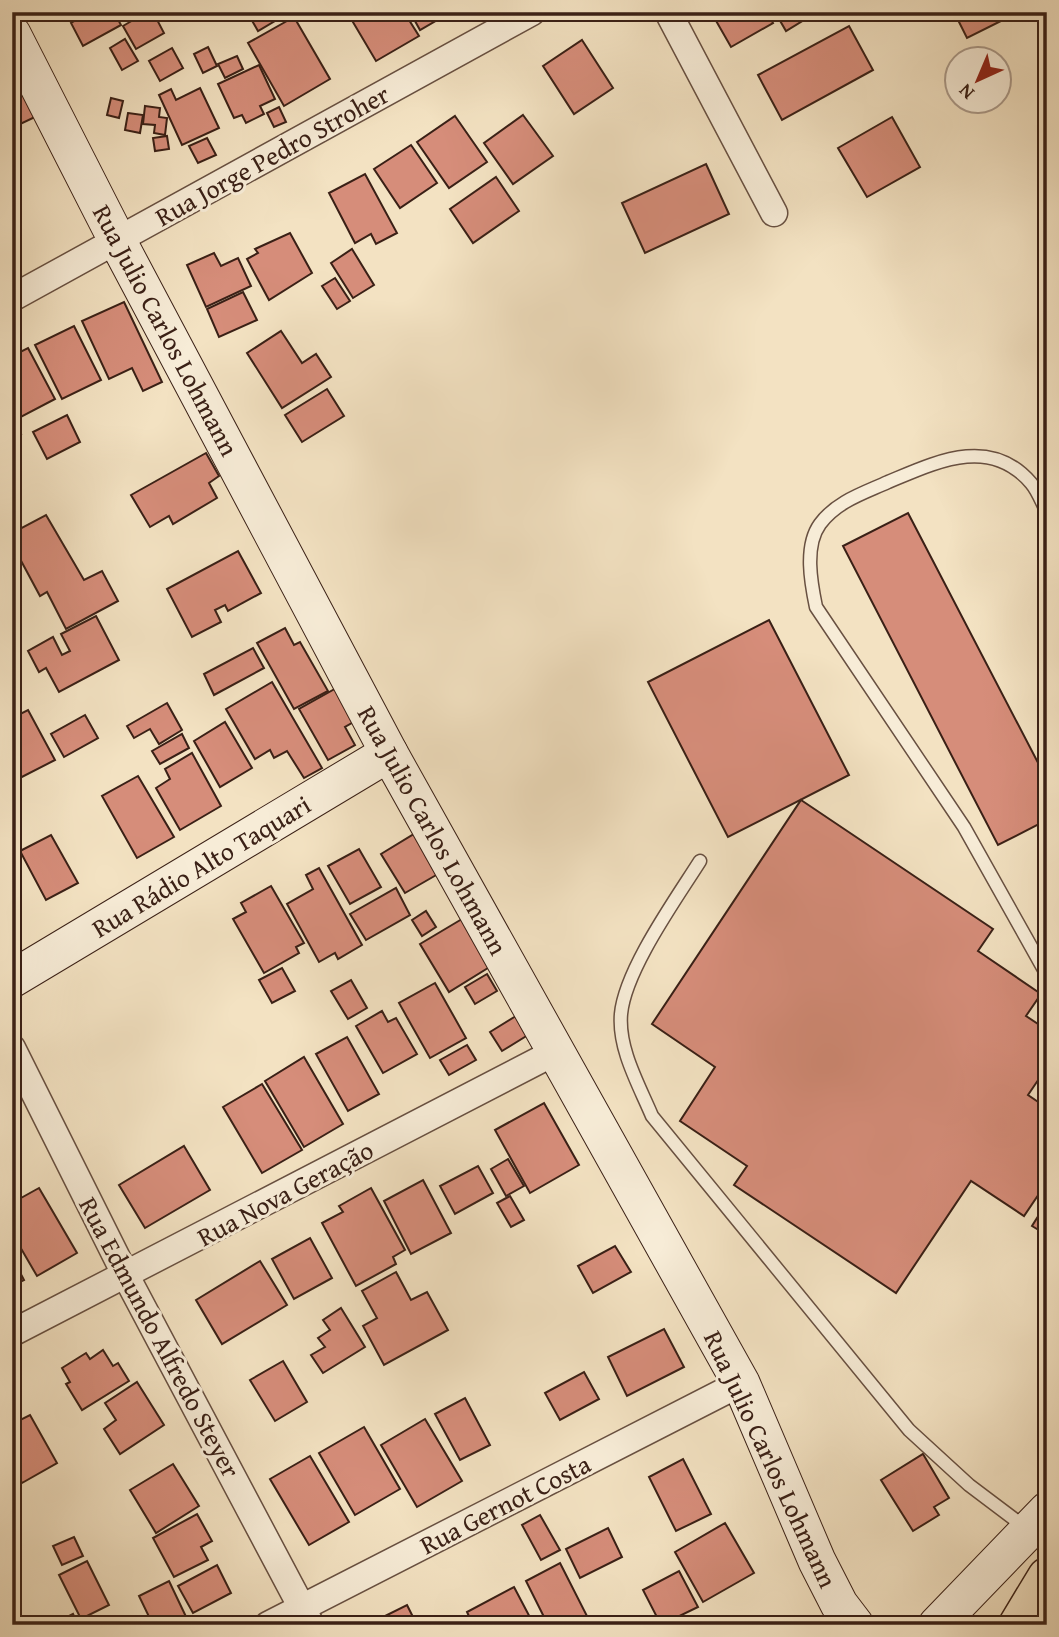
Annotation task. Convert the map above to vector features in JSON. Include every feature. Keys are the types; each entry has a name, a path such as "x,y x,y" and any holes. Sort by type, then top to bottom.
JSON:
{"highway":[{"path":"1018,1625 1047,1577"}],"street":[{"name":"Rua Jorge Pedro Stroher","path":"12,298 532,12"},
{"path":"668,12 774,213"},
{"name":"Rua Julio Carlos Lohmann","path":"12,34 117,240 389,753 741,1383 817,1561 838,1604 855,1625"},
{"name":"Rua Rádio Alto Taquari","path":"12,979 389,753"},
{"name":"Rua Edmundo Alfredo Steyer","path":"12,1048 126,1276 306,1616"},
{"name":"Rua Nova Geração","path":"12,1334 557,1051"},
{"name":"Rua Gernot Costa","path":"268,1625 306,1616 741,1383"},
{"path":"937,1625 1037,1520"}],"lane":[{"path":"1047,512 1031,484 1007,465 971,454 935,463 846,500 819,525 808,569 816,607 964,827 1047,975"},
{"path":"700,860 640,958 621,1014 627,1057 653,1116 909,1430 969,1485 1037,1520"}],"building":[{"path":"65,12 83,12 70,20"},
{"path":"90,12 114,12 121,25 83,46 71,23"},
{"path":"147,12 153,12 164,33 136,49 123,26"},
{"path":"247,12 290,12 258,31"},
{"path":"347,12 404,12 419,36 376,61"},
{"path":"410,12 451,12 420,30"},
{"path":"711,12 767,12 773,23 731,47"},
{"path":"775,12 817,12 786,31"},
{"path":"954,12 1009,12 1011,16 967,38"},
{"path":"294,17 330,79 284,106 248,43"},
{"path":"849,26 873,70 782,120 758,75"},
{"path":"125,39 138,61 122,70 110,48"},
{"path":"582,40 613,88 574,114 543,66"},
{"path":"208,47 217,66 203,73 194,54"},
{"path":"172,48 183,68 160,81 149,61"},
{"path":"237,56 243,69 225,78 218,64"},
{"path":"259,65 275,99 260,106 264,114 246,123 242,115 234,118 218,84"},
{"path":"18,82 35,117 14,127 12,85"},
{"path":"200,88 219,128 182,145 159,95 171,89 176,100"},
{"path":"111,98 123,101 119,118 107,115"},
{"path":"145,106 160,108 159,117 167,118 165,135 154,133 155,125 143,124"},
{"path":"279,107 286,122 274,127 267,113"},
{"path":"128,113 143,115 140,133 125,130"},
{"path":"523,115 553,156 513,184 484,143"},
{"path":"455,116 487,162 449,188 417,142"},
{"path":"892,117 920,167 867,197 838,148"},
{"path":"167,136 169,149 155,151 153,138"},
{"path":"207,138 216,155 198,163 189,146"},
{"path":"411,145 437,183 400,208 374,169"},
{"path":"706,164 729,214 645,253 622,203"},
{"path":"365,174 397,233 376,244 371,234 355,243 329,193"},
{"path":"496,177 519,211 473,243 450,209"},
{"path":"290,233 312,273 269,300 247,259 258,253 255,249"},
{"path":"352,249 374,285 353,298 331,263"},
{"path":"214,253 221,266 238,258 251,286 206,307 187,265"},
{"path":"335,278 350,301 337,309 322,286"},
{"path":"243,292 257,320 219,337 207,309"},
{"path":"124,302 162,382 143,391 132,368 109,379 82,321"},
{"path":"74,326 101,380 62,399 35,345"},
{"path":"281,331 302,363 316,354 331,377 282,408 247,353"},
{"path":"28,348 55,399 17,419 12,409 12,356"},
{"path":"327,389 344,416 302,442 285,415"},
{"path":"67,415 80,442 47,459 33,432"},
{"path":"12,417 21,434 12,438"},
{"path":"206,453 219,476 209,483 217,498 173,524 169,516 150,527 131,495"},
{"path":"908,513 1047,780 1047,820 998,845 843,546"},
{"path":"46,515 84,580 102,571 118,601 66,629 47,592 40,596 12,544 12,533"},
{"path":"238,551 261,593 228,611 225,605 215,610 221,622 192,637 167,589"},
{"path":"96,616 119,660 59,692 46,668 39,672 28,651 53,637 62,655 70,651 61,634"},
{"path":"769,620 849,775 728,837 648,682"},
{"path":"285,628 294,645 300,642 328,691 294,709 257,643"},
{"path":"253,648 264,668 214,695 204,674"},
{"path":"272,682 322,768 304,778 287,751 274,758 270,750 255,759 226,709"},
{"path":"340,686 359,719 345,727 355,745 328,760 299,709"},
{"path":"167,703 182,730 159,744 150,729 134,738 127,726"},
{"path":"28,710 55,760 12,782 12,718"},
{"path":"85,715 98,738 64,757 51,734"},
{"path":"225,722 252,768 220,787 194,741"},
{"path":"182,734 189,748 160,764 152,751"},
{"path":"192,753 221,806 180,830 156,788 170,779 165,769"},
{"path":"138,776 174,837 137,858 102,796"},
{"path":"801,800 993,929 978,951 1041,994 1026,1016 1047,1030 1047,1067 1028,1095 1047,1108 1047,1182 1024,1216 971,1181 896,1293 734,1185 747,1166 680,1121 715,1067 652,1024"},
{"path":"414,834 438,874 405,893 381,854"},
{"path":"51,835 78,883 46,900 20,851"},
{"path":"359,849 381,887 350,904 328,866"},
{"path":"319,868 362,945 338,959 335,953 319,962 287,904 313,889 306,875"},
{"path":"271,886 304,943 296,947 299,953 264,973 233,919 246,912 241,903"},
{"path":"396,888 410,915 366,940 350,914"},
{"path":"426,911 436,927 422,936 412,920"},
{"path":"467,916 496,963 449,992 420,944"},
{"path":"282,968 295,991 272,1003 259,980"},
{"path":"487,974 497,991 475,1004 465,987"},
{"path":"351,980 367,1008 348,1019 331,991"},
{"path":"435,983 466,1038 430,1058 399,1003"},
{"path":"382,1011 388,1022 396,1018 417,1054 383,1073 356,1026"},
{"path":"516,1016 528,1035 502,1051 490,1032"},
{"path":"347,1037 379,1094 348,1111 316,1054"},
{"path":"467,1045 476,1060 449,1075 440,1060"},
{"path":"304,1057 343,1124 304,1147 265,1081"},
{"path":"262,1084 302,1150 262,1173 223,1107"},
{"path":"544,1103 579,1165 530,1193 495,1130"},
{"path":"184,1146 210,1190 145,1228 119,1185"},
{"path":"508,1159 524,1186 506,1196 491,1169"},
{"path":"478,1166 493,1193 455,1214 440,1186"},
{"path":"423,1180 451,1233 411,1254 384,1201"},
{"path":"39,1188 77,1253 37,1276 12,1233 12,1203"},
{"path":"371,1188 405,1250 393,1257 396,1264 356,1286 322,1223 343,1212 339,1206"},
{"path":"510,1196 524,1220 511,1227 497,1203"},
{"path":"1047,1202 1047,1235 1032,1226"},
{"path":"310,1238 332,1278 294,1299 272,1259"},
{"path":"615,1246 631,1272 593,1293 578,1266"},
{"path":"12,1257 24,1280 12,1286"},
{"path":"260,1261 287,1305 222,1344 196,1300"},
{"path":"396,1272 411,1300 427,1292 448,1330 384,1365 363,1326 377,1318 362,1291"},
{"path":"341,1308 365,1347 323,1373 311,1355 325,1347 318,1338 330,1330 323,1320"},
{"path":"664,1329 684,1367 627,1396 608,1357"},
{"path":"103,1350 113,1366 118,1363 129,1381 82,1410 66,1384 70,1382 62,1368 86,1353 90,1359"},
{"path":"283,1361 307,1402 275,1421 250,1380"},
{"path":"584,1372 599,1399 560,1420 545,1393"},
{"path":"137,1382 164,1425 120,1454 104,1429 116,1420 105,1403"},
{"path":"465,1398 490,1445 460,1460 435,1414"},
{"path":"30,1415 57,1463 22,1483 12,1465 12,1424"},
{"path":"425,1419 462,1481 417,1507 381,1445"},
{"path":"364,1427 400,1489 355,1515 319,1453"},
{"path":"923,1454 949,1498 934,1507 939,1515 913,1531 881,1480"},
{"path":"310,1456 349,1522 309,1545 270,1479"},
{"path":"683,1459 711,1514 676,1531 649,1477"},
{"path":"173,1464 199,1506 156,1533 130,1490"},
{"path":"197,1514 212,1541 201,1547 208,1560 174,1577 153,1538"},
{"path":"540,1515 560,1550 541,1560 522,1525"},
{"path":"725,1523 754,1573 703,1602 675,1552"},
{"path":"608,1528 622,1557 580,1578 566,1549"},
{"path":"74,1537 83,1556 62,1565 53,1546"},
{"path":"87,1561 109,1605 81,1619 59,1575"},
{"path":"560,1563 589,1620 580,1625 548,1625 526,1581"},
{"path":"217,1565 231,1593 193,1613 178,1586"},
{"path":"679,1571 698,1607 661,1625 643,1590"},
{"path":"169,1581 189,1623 186,1625 153,1625 139,1596"},
{"path":"514,1587 534,1625 473,1625 467,1612"},
{"path":"407,1605 417,1625 367,1625"},
{"path":"73,1614 78,1625 52,1625"}]}
